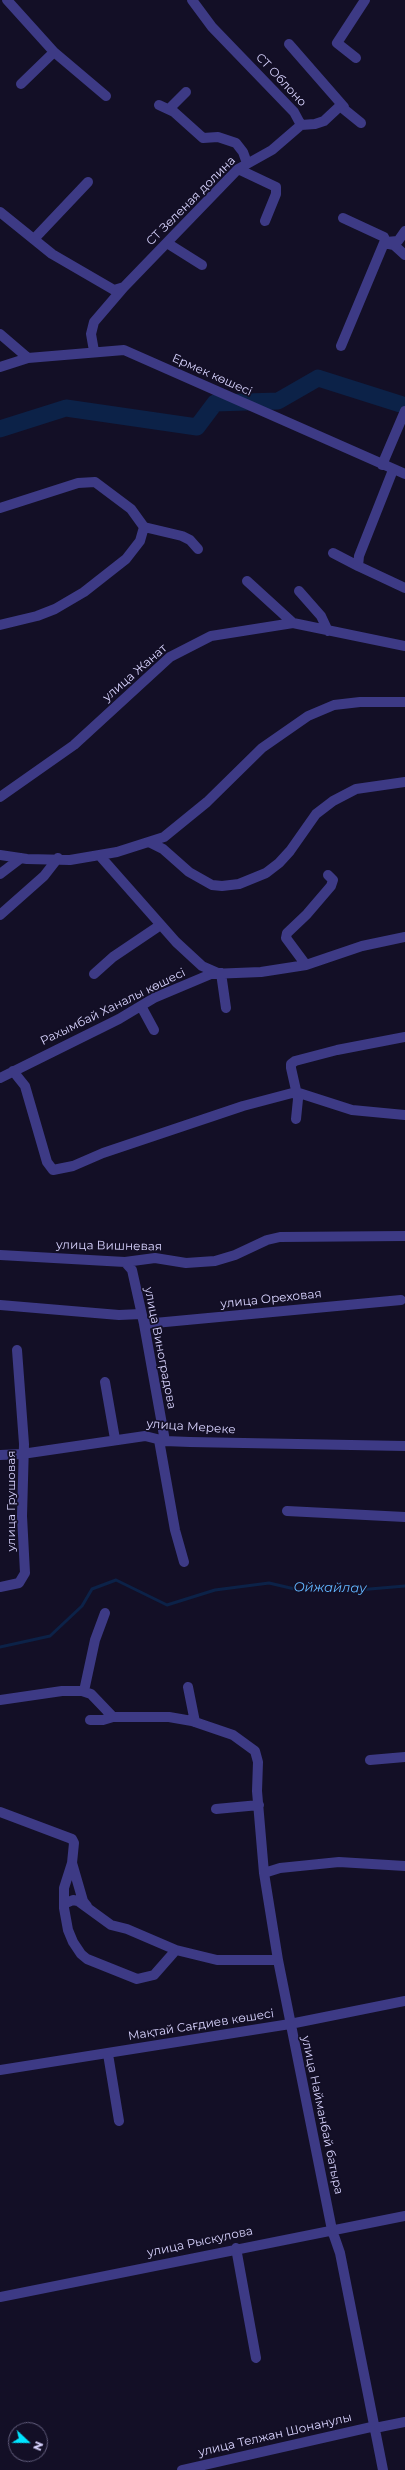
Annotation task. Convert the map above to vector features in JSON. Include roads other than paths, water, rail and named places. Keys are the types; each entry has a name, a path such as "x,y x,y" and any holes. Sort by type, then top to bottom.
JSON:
{"street":[{"path":"7,0 54,52 106,96"},
{"name":"СТ Облоно","path":"192,0 217,32 294,112 301,125 315,124 339,106"},
{"path":"356,58 337,43 364,0"},
{"path":"289,44 339,106 361,123"},
{"path":"21,84 54,52"},
{"path":"186,92 164,107 203,138 218,137 236,143 243,152 247,163"},
{"name":"СТ Зеленая долина","path":"94,351 91,334 94,322 124,287 238,169 272,150 301,125"},
{"path":"238,169 276,187 276,194 265,221"},
{"path":"34,239 88,182"},
{"path":"0,212 52,254 114,290 124,287"},
{"path":"343,218 384,237 386,242 405,255"},
{"path":"341,346 384,242 398,241 405,231"},
{"path":"167,243 202,265"},
{"path":"0,334 28,358"},
{"name":"Ермек көшесі","path":"0,367 28,358 94,351 124,350 405,474"},
{"path":"382,465 405,411"},
{"path":"358,566 359,556 393,470"},
{"path":"0,508 78,483 95,482 131,509 144,523 140,541 126,559 84,592 49,612 0,625"},
{"path":"144,527 182,536 190,540 198,549"},
{"path":"333,553 405,588"},
{"path":"247,580 293,623"},
{"path":"299,591 321,616 328,631"},
{"name":"улица Жанат","path":"0,797 74,745 170,657 211,636 293,623 405,646"},
{"path":"0,855 21,858 58,858 70,860 100,856 149,842 164,836 179,825 262,748 308,716 334,705 360,702 405,702"},
{"path":"149,842 163,849 189,872 212,885 222,886 239,884 266,873 278,863 290,851 316,814 333,801 356,789 405,782"},
{"path":"100,856 159,926 202,966 219,972 226,1008"},
{"path":"0,874 21,858"},
{"path":"0,915 44,876 58,858"},
{"path":"306,965 286,938 287,933 308,914 331,886 333,880 328,875"},
{"path":"94,974 113,957 159,926"},
{"name":"Рахымбай Ханалы көшесі","path":"0,1078 173,990 219,972 261,972 306,965 362,946 405,937"},
{"path":"140,1006 154,1030"},
{"path":"296,1119 298,1099 291,1064 295,1061 337,1050 405,1037"},
{"path":"13,1071 25,1086 47,1162 53,1170 73,1166 103,1153 243,1106 296,1092 352,1110 405,1115"},
{"name":"улица Вишневая","path":"0,1255 125,1262 155,1258 186,1263 215,1261 235,1255 267,1240 280,1237 405,1236"},
{"name":"улица Виноградова","path":"125,1262 132,1270 144,1324 170,1503 184,1562"},
{"name":"улица Ореховая","path":"144,1324 401,1300"},
{"path":"0,1305 119,1315 141,1314"},
{"name":"улица Грушовая","path":"0,1587 19,1583 25,1573 22,1454 24,1444 17,1350"},
{"path":"105,1382 115,1439"},
{"name":"улица Мереке","path":"0,1455 22,1454 115,1439 145,1436 162,1440 405,1446"},
{"path":"287,1511 405,1517"},
{"path":"84,1691 95,1640 105,1613"},
{"path":"90,1720 103,1720 113,1717 169,1716 195,1722 188,1687"},
{"path":"0,1700 62,1691 84,1691 91,1694 113,1717"},
{"name":"улица Найманбай батыра","path":"195,1722 233,1735 247,1743 255,1751 258,1762 258,1805 264,1873 278,1960 332,2230 340,2253 384,2470"},
{"path":"370,1760 405,1757"},
{"path":"216,1809 258,1805"},
{"path":"0,1812 72,1839 74,1843 72,1863 64,1888 64,1904 68,1930 81,1954 111,1970 137,1979 148,1978 166,1964 176,1950"},
{"path":"264,1873 280,1868 339,1862 405,1866"},
{"path":"72,1863 83,1901 95,1916 111,1926 127,1929 176,1950 217,1960 278,1960"},
{"path":"64,1904 73,1900 87,1906"},
{"name":"Мақтай Сағдиев көшесі","path":"0,2070 290,2024 405,2001"},
{"path":"108,2054 119,2122"},
{"name":"улица Рыскулова","path":"0,2297 236,2248 405,2216"},
{"path":"236,2248 256,2358"},
{"name":"улица Телжан Шонанулы","path":"182,2470 375,2427 405,2422"}],"waterway":[{"path":"0,429 66,408 197,427 215,403 278,401 318,378 400,404"},
{"name":"Ойжайлау","path":"0,1647 50,1636 82,1606 92,1589 116,1580 167,1605 215,1590 269,1583 299,1590 358,1590 405,1586"}]}
